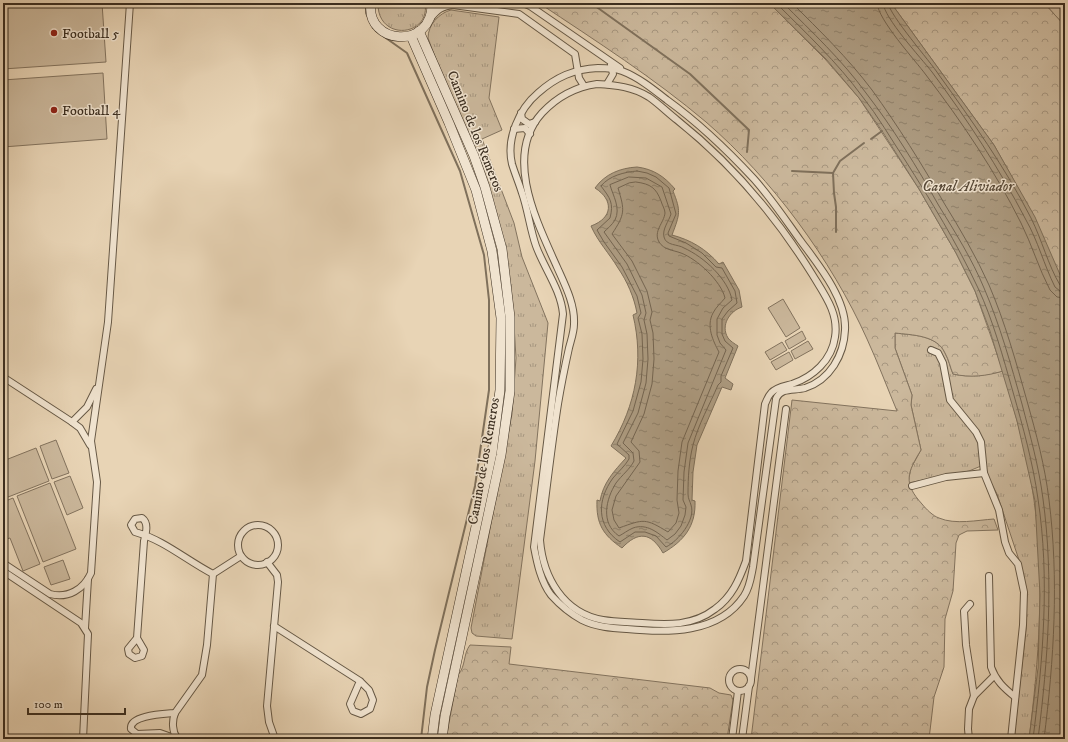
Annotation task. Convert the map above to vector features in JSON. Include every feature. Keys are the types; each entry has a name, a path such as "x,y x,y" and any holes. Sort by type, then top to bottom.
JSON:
{"main road":[{"path":"371,3 371,14 379,28 394,37 411,36 419,31 429,20 432,3"},
{"name":"Camino de los Remeros","path":"419,31 474,156 485,187 502,249 510,317 510,390 501,455 445,716 442,739"},
{"name":"Camino de los Remeros","path":"411,36 476,190 492,251 500,318 500,390 492,453 435,715 432,739"}],"street":[{"path":"83,739 89,641 85,628 88,580 91,573 97,482 91,435 108,322 130,3"},
{"path":"472,3 488,3"},
{"path":"523,3 530,6 628,73 681,110 719,144 754,180 815,259 839,302 844,315 845,330 843,345 839,357 830,371 820,380 805,388 785,390 778,394 776,399 753,567 750,583 744,595 735,606 726,613 698,627 676,631 603,627 583,620 564,608 551,595 544,584 536,562 534,539 563,314 558,294 536,246 512,162 511,149 514,129 528,102 548,83 578,69 612,68 628,73"},
{"path":"429,20 436,11 445,6 453,5 518,14 572,51 577,59 579,78 584,86"},
{"path":"607,84 613,74 610,61"},
{"path":"607,84 625,86 649,97 701,139 757,198 793,245 832,308 836,330 835,340 826,361 812,374 793,384 780,387 771,392 765,404 746,561 735,587 720,604 700,618 671,625 603,620 580,612 568,603 555,589 543,563 540,540 558,404 574,324 572,304 546,242 527,188 524,160 530,134 535,122 551,104 565,94 584,86 607,84"},
{"path":"521,113 525,122 529,124 535,122"},
{"path":"514,129 525,128 530,134"},
{"path":"3,335 3,345"},
{"path":"931,350 938,353 944,363 950,400 976,432 981,442 984,473 999,510 1005,542 1009,553 1018,564 1024,592 1023,625 1011,739"},
{"path":"3,377 72,422 84,434 92,449"},
{"path":"72,422 87,407 100,380"},
{"path":"742,739 786,409"},
{"path":"912,486 946,478 984,473"},
{"path":"262,525 272,531 278,542 276,554 267,562 256,565 245,561 241,556 237,545 241,534 250,526 262,525"},
{"path":"137,638 146,535 157,539 213,574"},
{"path":"213,574 241,556"},
{"path":"267,562 277,575 278,582 267,706 269,722 275,739"},
{"path":"3,563 50,594 59,596 74,592 88,580"},
{"path":"3,571 81,623 85,628"},
{"path":"177,739 174,734 173,718 202,675 207,645 213,574"},
{"path":"989,576 991,667 994,676 1001,686 1015,697"},
{"path":"735,587 744,595"},
{"path":"720,604 726,613"},
{"path":"970,604 964,611 966,644 974,696"},
{"path":"274,626 360,681 369,690 373,700 370,709 361,714 353,711 350,704 360,681"},
{"path":"749,686 744,690 738,691 734,689 730,684 731,674 737,670 745,670 751,679"},
{"path":"969,739 969,709 974,696 994,676"},
{"path":"732,739 738,691"},
{"path":"175,714 160,714 140,718 134,721 130,726 131,729 137,734 160,733 177,739"}],"green space":[{"name":"Football 5","path":"3,3 102,3 106,62 3,69"},
{"path":"378,3 425,3 425,14 420,23 413,28 403,30 394,29 386,24 380,16"},
{"path":"539,3 769,3 825,59 859,98 919,189 956,253 975,291 1003,371 978,376 953,374 948,358 941,347 936,343 930,339 916,335 895,333 895,348 912,395 911,405 921,450 910,472 909,478 912,490 916,497 932,514 937,517 959,522 994,519 998,530 967,531 959,535 956,543 953,591 945,619 944,667 934,697 929,739 751,739 792,400 897,411 867,339 836,279 798,222 754,169 706,122 666,90"},
{"path":"891,3 1044,3 1065,26 1065,286 1018,188 994,145"},
{"path":"1044,3 1062,3 1065,6 1065,26"},
{"path":"451,10 499,17 489,98 502,130 482,139 514,223 522,257 548,323 535,461 512,639 476,636 472,633 471,628 512,414 516,358 513,308 504,242 428,38 428,33 435,20 442,14"},
{"name":"Football 4","path":"103,73 107,139 3,147 3,80"},
{"path":"783,299 800,328 786,337 768,308"},
{"path":"802,331 806,339 789,349 785,341"},
{"path":"895,333 916,335 930,339 936,343 941,347 948,358 953,374 978,376 1003,371 1021,435 1028,467 1034,500 1037,530 1040,590 1038,649 1029,739 1014,739 1026,628 1026,592 1020,563 997,494 981,466 969,471 908,483 911,468 921,450 911,405 912,395 895,348"},
{"path":"808,341 813,349 795,359 791,351"},
{"path":"782,342 787,350 770,360 765,352"},
{"path":"789,352 793,360 776,370 771,362"},
{"path":"56,440 69,473 52,479 40,446"},
{"path":"36,448 49,481 3,499 3,461"},
{"path":"70,476 83,508 67,515 54,482"},
{"path":"50,483 76,549 43,562 17,496"},
{"path":"13,498 40,564 23,571 10,538 3,540 3,502"},
{"path":"63,560 70,579 51,585 44,567"},
{"path":"470,645 511,647 509,664 710,688 719,693 731,695 733,700 727,739 446,739 458,675 461,671 466,652"}],"water":[{"name":"Canal Aliviador","path":"769,3 891,3 994,145 1035,217 1065,286 1065,739 1029,739 1038,668 1040,595 1035,501 1017,421 990,331 975,291 956,253 919,189 859,98 826,59"},
{"path":"637,167 648,169 658,174 667,180 675,189 673,191 678,208 678,217 672,235 698,246 719,264 723,262 739,290 742,307 730,315 725,328 728,338 738,346 725,378 733,384 731,390 722,387 697,445 693,472 692,500 695,501 695,510 691,525 683,538 663,553 654,541 644,536 633,539 622,548 605,533 599,522 597,508 597,500 600,501 606,483 626,458 611,446 627,415 632,399 636,382 638,349 633,315 637,313 632,295 621,273 591,226 604,218 607,214 608,208 608,203 605,198 595,188 608,175 619,170"}],"waterway":[{"path":"366,3 366,13 373,28"},
{"path":"591,3 690,74 749,130 747,152"},
{"path":"376,31 407,53 460,171 484,255 489,300 489,390 475,486 427,687 421,739"},
{"path":"871,139 882,131"},
{"path":"836,232 836,207 833,173 840,161 864,143"},
{"path":"792,171 833,173"}],"place":[{"name":"Football 5","path":"54,33"},
{"name":"Football 4","path":"54,110"}]}
